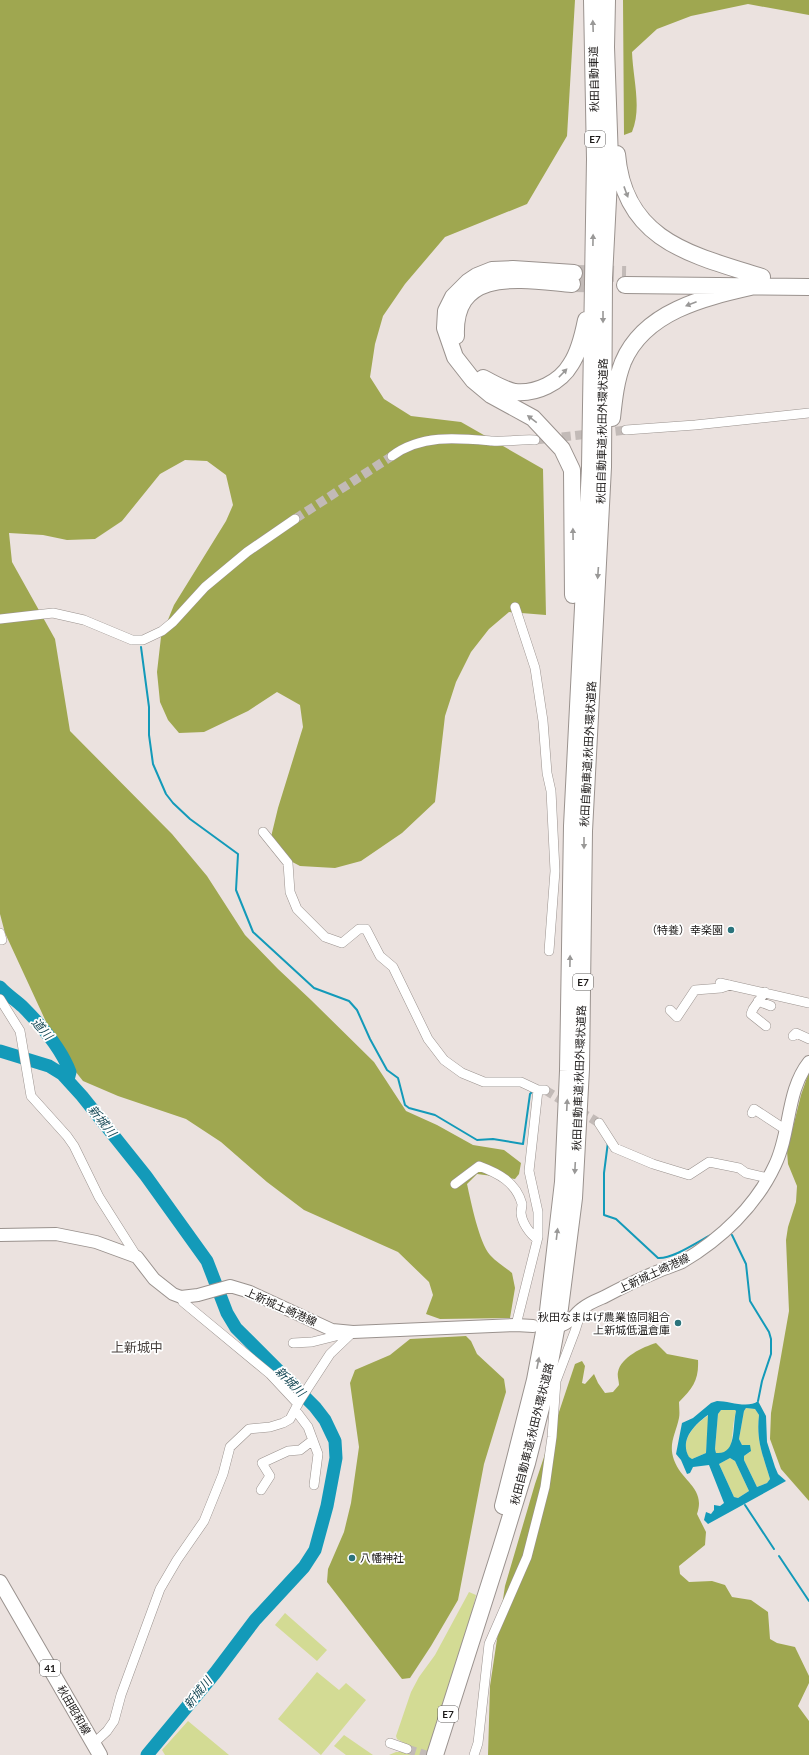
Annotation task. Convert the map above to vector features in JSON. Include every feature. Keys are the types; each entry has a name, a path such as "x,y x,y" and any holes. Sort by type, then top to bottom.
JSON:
{"highway":[{"name":"秋田自動車道","path":"592,0 598,278"},
{"name":"秋田自動車道","path":"598,278 610,160 606,47 607,0"},
{"path":"612,0 619,169 627,197 641,219 662,238 686,252 759,281 809,287"},
{"path":"575,755 572,470 562,449 533,418 492,395 473,380 455,358 446,328 446,311 453,298 468,282 477,276 492,270 513,269 573,278 516,279 490,282 472,291 462,302 456,320 456,339 467,360 482,378 498,387 514,392 535,390 554,382 571,365 582,339 593,296"},
{"path":"626,279 759,281 809,277"},
{"name":"秋田自動車道;秋田外環状道路","path":"461,1672 472,1620 520,1442 535,1380 548,1311 564,1167 568,1071 572,826 590,468 593,296 598,278"},
{"name":"秋田自動車道;秋田外環状道路","path":"435,1755 527,1463 543,1400 560,1308 574,1198 581,1069 584,831 603,468 598,278"},
{"path":"600,548 616,385 624,361 634,344 648,329 670,313 713,295 759,281"}],"main road":[{"name":"上新城土崎港線","path":"562,1324 569,1322 582,1308 626,1286 681,1262 713,1242 740,1216 768,1178 781,1150 801,1073 809,1062"},
{"path":"0,1234 56,1234 96,1242 137,1257 165,1289 181,1297"},
{"name":"上新城土崎港線","path":"181,1297 198,1295 230,1286 250,1292 332,1330 353,1332 516,1325 533,1326"},
{"name":"秋田昭和線","path":"0,1582 97,1749"}],"street":[{"path":"626,430 695,425 809,413"},
{"path":"392,456 400,450 418,442 439,440 535,440"},
{"path":"0,618 53,613 84,620 132,640 143,640 162,631 210,582 247,552 295,519"},
{"path":"515,606 535,668 543,721 547,773 551,791 555,871 549,952"},
{"path":"263,832 288,863 290,892 297,909 325,937 342,942 359,929 366,929 380,956 392,967 428,1039 444,1060 462,1073 484,1082 521,1082 542,1090 529,1171 538,1212 537,1239 516,1325"},
{"path":"0,933 2,940 0,940"},
{"path":"720,982 809,1003"},
{"path":"670,1010 677,1017 695,990 721,988 731,985"},
{"path":"765,992 751,1014 766,1026"},
{"path":"0,999 20,1031 31,1096 67,1136 74,1146 99,1197 137,1257"},
{"path":"758,1001 771,1006"},
{"path":"793,1036 796,1033 809,1038"},
{"path":"752,1113 754,1109 786,1130"},
{"path":"599,1123 615,1148 682,1173 689,1175 708,1162 739,1168 746,1172 768,1178"},
{"path":"455,1184 479,1166 498,1172 513,1185 522,1204 521,1214 530,1234 537,1239"},
{"path":"181,1297 183,1302 270,1374 298,1405 318,1454 314,1485"},
{"path":"474,1755 478,1743 489,1644 527,1557 546,1487 552,1437 556,1381 576,1331 582,1308"},
{"path":"293,1343 312,1342 353,1332"},
{"path":"97,1749 114,1721 121,1695 160,1589 177,1560 204,1521 223,1474 230,1447 248,1429 270,1427 290,1419 330,1354 353,1332"},
{"path":"261,1490 270,1476 262,1463 288,1451 300,1450 313,1440"},
{"path":"390,1743 407,1748"}],"green space":[{"path":"0,0 575,0 567,136 527,204 445,237 405,284 383,316 375,344 370,377 384,399 411,416 461,422 543,469 546,615 509,612 489,629 471,652 456,682 445,716 435,802 402,833 361,861 335,868 300,866 279,855 271,837 278,808 303,727 300,705 277,692 248,711 204,732 179,733 168,720 160,702 157,672 161,637 174,605 226,521 233,505 226,475 207,461 185,460 160,474 122,521 95,539 67,540 43,535 9,533 12,562 55,639 70,731 172,834 207,876 245,935 374,1062 406,1111 437,1125 473,1145 504,1150 521,1163 519,1174 515,1179 477,1174 467,1184 476,1221 486,1249 492,1258 512,1273 515,1288 510,1318 440,1319 426,1314 433,1295 429,1282 398,1252 304,1210 267,1182 221,1142 186,1119 118,1096 83,1081 60,1052 5,933 0,914"},
{"path":"623,0 809,0 809,15 748,4 691,16 657,29 632,52 637,103 635,123 632,132 624,135"},
{"path":"809,1072 809,1501 781,1469 770,1439 771,1413 789,1311 786,1240 788,1227 796,1202 797,1186 788,1164 787,1151 801,1095"},
{"path":"466,1336 471,1341 477,1354 504,1379 506,1392 484,1464 458,1600 410,1678 402,1679 327,1582 328,1569 344,1532 351,1503 359,1447 350,1383 355,1370 390,1355 410,1339"},
{"path":"656,1343 667,1354 698,1360 697,1373 694,1383 679,1402 679,1418 672,1444 672,1454 678,1468 696,1491 699,1505 697,1514 706,1532 705,1545 679,1566 680,1574 689,1582 712,1581 725,1585 732,1597 751,1600 768,1612 770,1639 777,1643 795,1647 809,1676 809,1683 798,1706 809,1721 809,1755 488,1755 490,1686 505,1586 535,1484 575,1364 582,1361 585,1366 582,1383 585,1384 594,1374 605,1393 613,1392 619,1385 618,1372 623,1362 633,1353"},
{"path":"746,1408 755,1409 759,1415 759,1440 770,1479 767,1483 757,1487 744,1460 744,1456 750,1452 750,1445 742,1445 739,1439 744,1411"},
{"path":"721,1410 736,1411 729,1449 726,1452 716,1453 715,1449 718,1414"},
{"path":"709,1415 706,1453 692,1459 689,1458 686,1451 687,1439 694,1428"},
{"path":"730,1458 735,1461 749,1491 738,1498 734,1497 719,1464"},
{"path":"469,1592 476,1595 466,1636 427,1755 389,1755 396,1752 402,1752 404,1743 397,1739 396,1736 411,1692 419,1677 435,1655"},
{"path":"285,1613 327,1650 317,1661 275,1625"},
{"path":"317,1672 339,1690 346,1683 366,1700 321,1755 278,1719"},
{"path":"188,1721 229,1755 165,1755 162,1750"},
{"path":"344,1735 373,1755 346,1755 334,1746"}],"water":[{"path":"722,1401 744,1405 758,1401 766,1416 767,1442 775,1467 778,1474 786,1481 708,1524 704,1520 706,1512 711,1514 714,1510 714,1505 720,1506 724,1503 709,1465 693,1467 690,1473 687,1474 681,1460 676,1454 682,1423 693,1418 711,1403","holes":["746,1408 755,1409 759,1415 759,1440 770,1479 767,1483 757,1487 744,1460 744,1456 751,1451 750,1445 742,1445 739,1439 744,1411","721,1410 736,1411 731,1445 727,1450 716,1453 715,1449 718,1414","708,1415 706,1453 692,1459 686,1451 686,1445 690,1433 698,1423","730,1458 735,1461 749,1491 738,1498 734,1497 719,1464"]}],"waterway":[{"path":"141,647 149,707 149,735 153,764 166,794 190,819 238,854 236,890 253,932 314,988 349,1001 357,1010 370,1039 387,1070 398,1078 405,1105 409,1108 435,1115 477,1140 493,1139 523,1144 530,1094 533,1091"},
{"name":"道川","path":"0,987 23,1007 37,1022 62,1054 70,1072 68,1080"},
{"name":"新城川","path":"0,1051 49,1066 62,1074 82,1096 146,1176 207,1261 227,1313 236,1328 315,1407 325,1420 335,1441 336,1458 327,1506 315,1550 304,1567 255,1620 215,1673 147,1755"},
{"path":"608,1142 604,1173 604,1215 616,1219 658,1258 671,1256 685,1250 711,1235"},
{"path":"732,1235 746,1264 750,1301 769,1332 771,1339 771,1354 762,1381 758,1401"},
{"path":"745,1505 774,1549"},
{"path":"779,1556 809,1601"}],"tunnel":[{"path":"574,273 626,274"},
{"path":"572,284 625,285"},
{"path":"535,440 626,430"},
{"path":"295,519 392,456"},
{"path":"545,1090 599,1123"},
{"path":"407,1749 426,1755"}],"place":[{"name":"（特養）幸楽園","path":"731,930"},
{"name":"秋田なまはげ農業協同組合 上新城低温倉庫","path":"678,1323"},
{"name":"八幡神社","path":"352,1558"}],"district":[{"name":"上新城中","path":"137,1347"}]}
